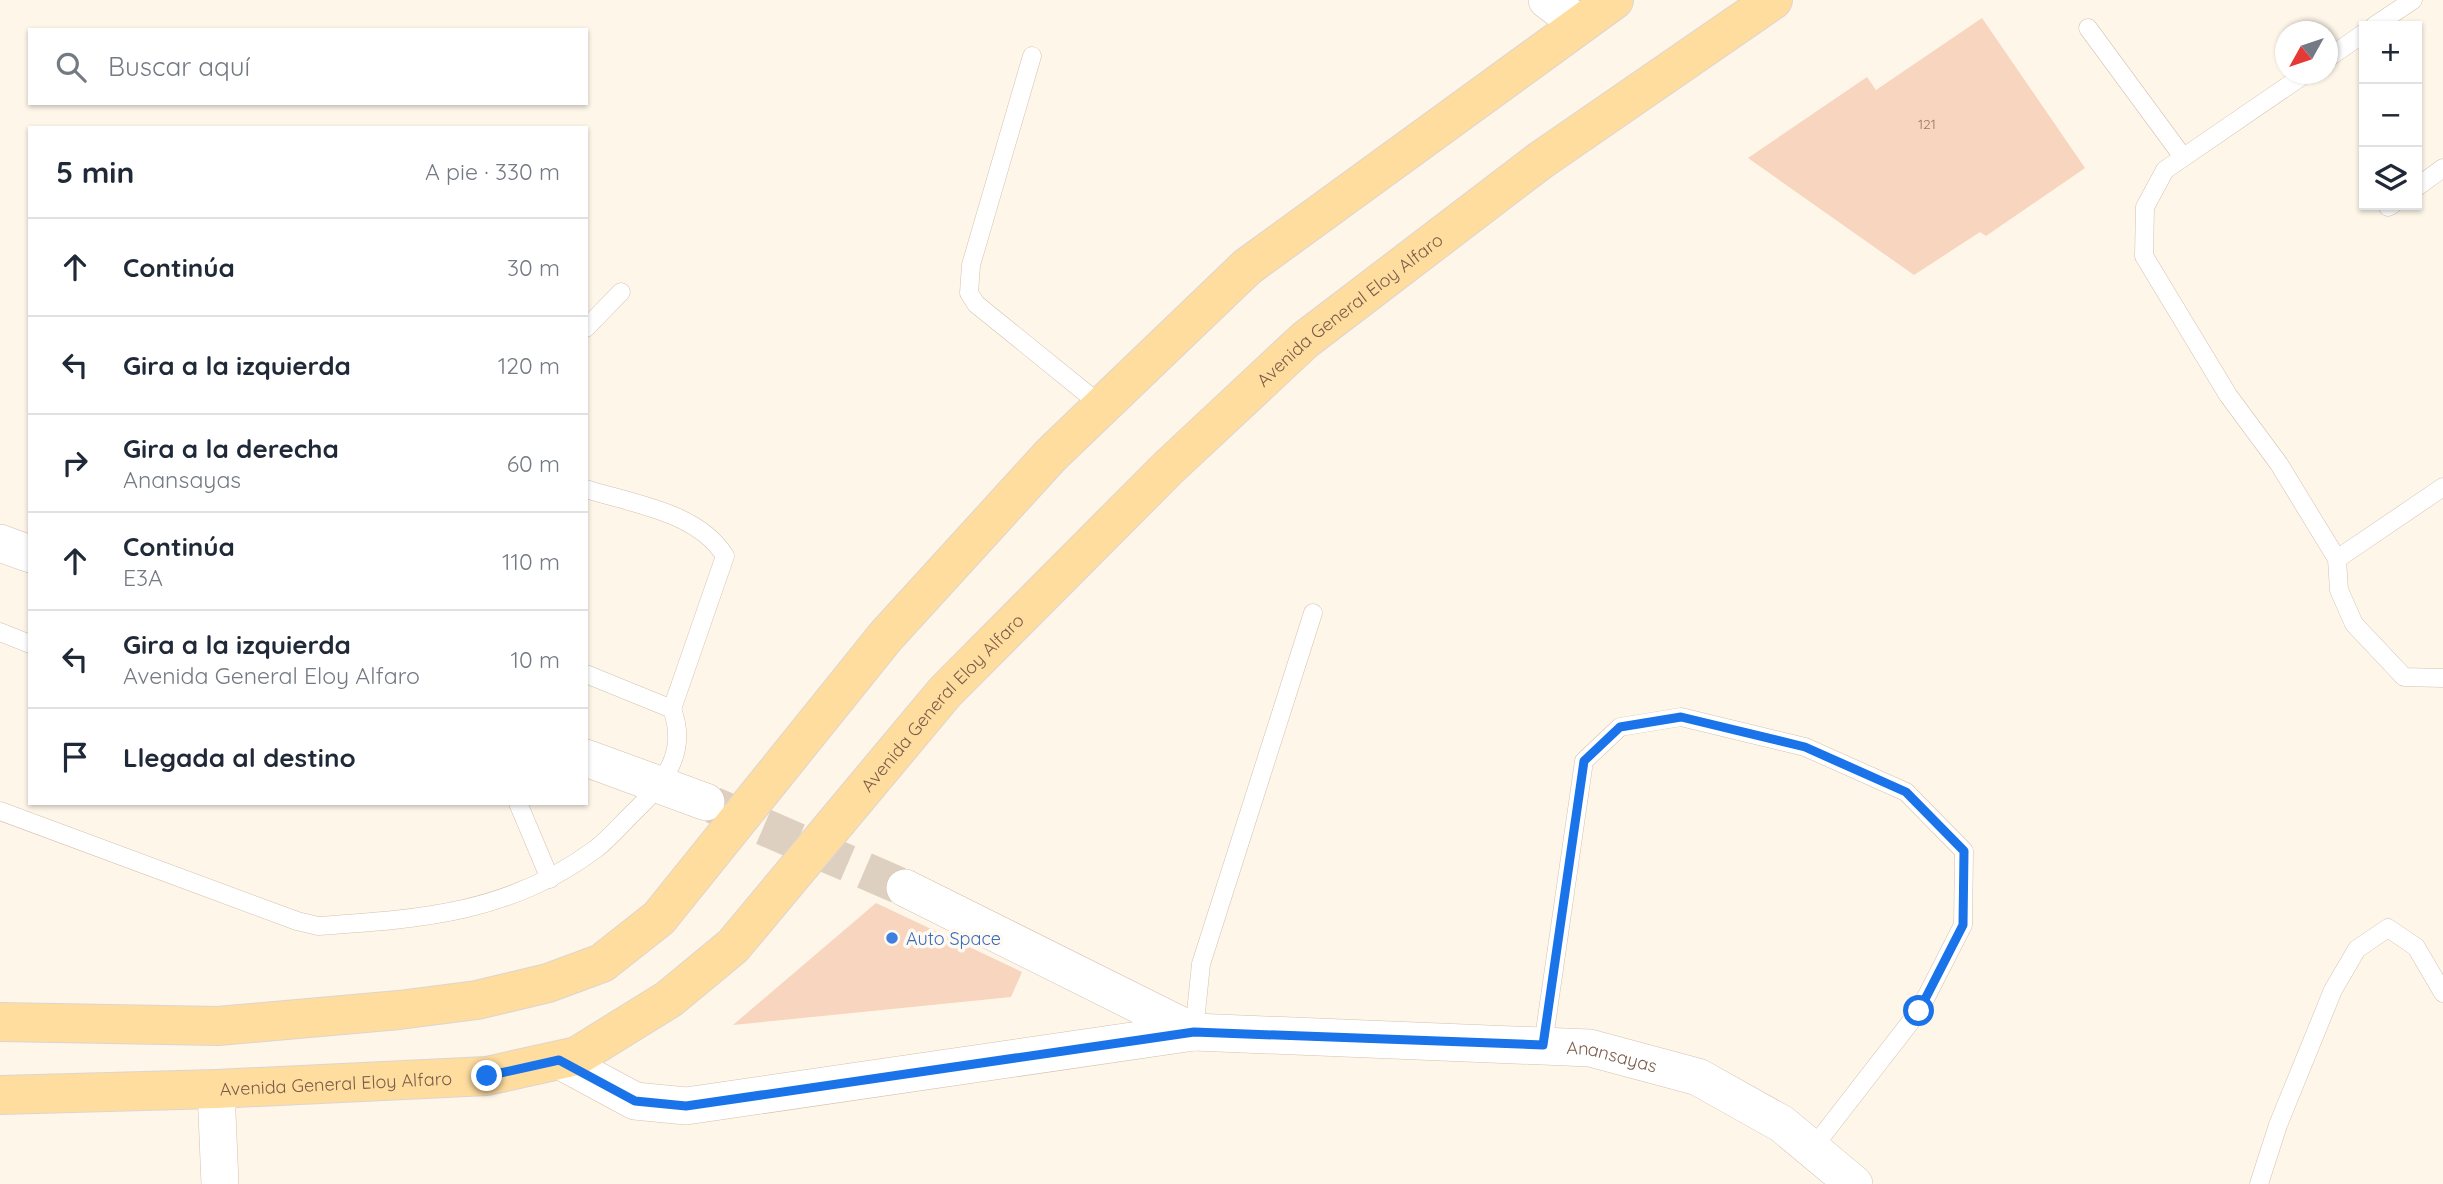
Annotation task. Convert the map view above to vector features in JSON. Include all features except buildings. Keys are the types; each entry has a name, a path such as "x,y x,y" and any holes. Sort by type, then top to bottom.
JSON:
{"main road":[{"path":"0,1022 218,1026 400,1010 477,1000 548,983 602,963 659,918 886,636 1052,455 1247,267 1614,0"},
{"name":"Avenida General Eloy Alfaro","path":"0,1095 216,1089 487,1076 577,1056 669,999 733,946 945,692 1168,468 1305,340 1541,160 1773,0"}],"street":[{"path":"1547,0 1579,24"},
{"path":"0,543 28,553"},
{"path":"588,759 706,802"},
{"name":"Anansayas","path":"905,888 1194,1032 1590,1048 1699,1077 1782,1124 1854,1184"},
{"path":"559,1060 635,1101 686,1106 1194,1032"},
{"path":"216,1089 220,1184"}],"lane":[{"path":"2382,21 2413,0"},
{"path":"2088,28 2183,157"},
{"path":"2338,51 2359,36"},
{"path":"1032,56 971,265 969,293 976,304 1102,406"},
{"path":"2290,84 2165,170 2145,207 2144,256 2228,395 2279,464 2337,559 2339,590 2354,624 2404,677 2443,678"},
{"path":"2422,183 2443,168"},
{"path":"588,326 621,292"},
{"path":"2337,559 2443,487"},
{"path":"0,811 297,921 318,926 470,910 514,896 550,879 599,846 661,785 680,737 672,709 725,556 716,541 697,525 588,490"},
{"path":"1194,1032 1201,964 1313,614"},
{"path":"0,632 28,643"},
{"path":"588,675 672,709"},
{"path":"1543,1045 1584,761 1620,727 1681,717 1805,747 1906,792 1964,851 1963,925 1919,1011 1812,1149"},
{"path":"518,805 550,879"},
{"path":"2259,1184 2308,1049 2333,990 2357,949 2388,928 2416,947 2443,993"}],"tunnel":[{"path":"713,805 905,888"}],"place":[{"name":"Auto Space","path":"892,938"}],"route":[{"path":"487,1076 559,1060 635,1101 686,1106 1194,1032 1543,1045 1584,761 1620,727 1681,717 1805,747 1906,792 1964,851 1963,925 1919,1011"}]}
